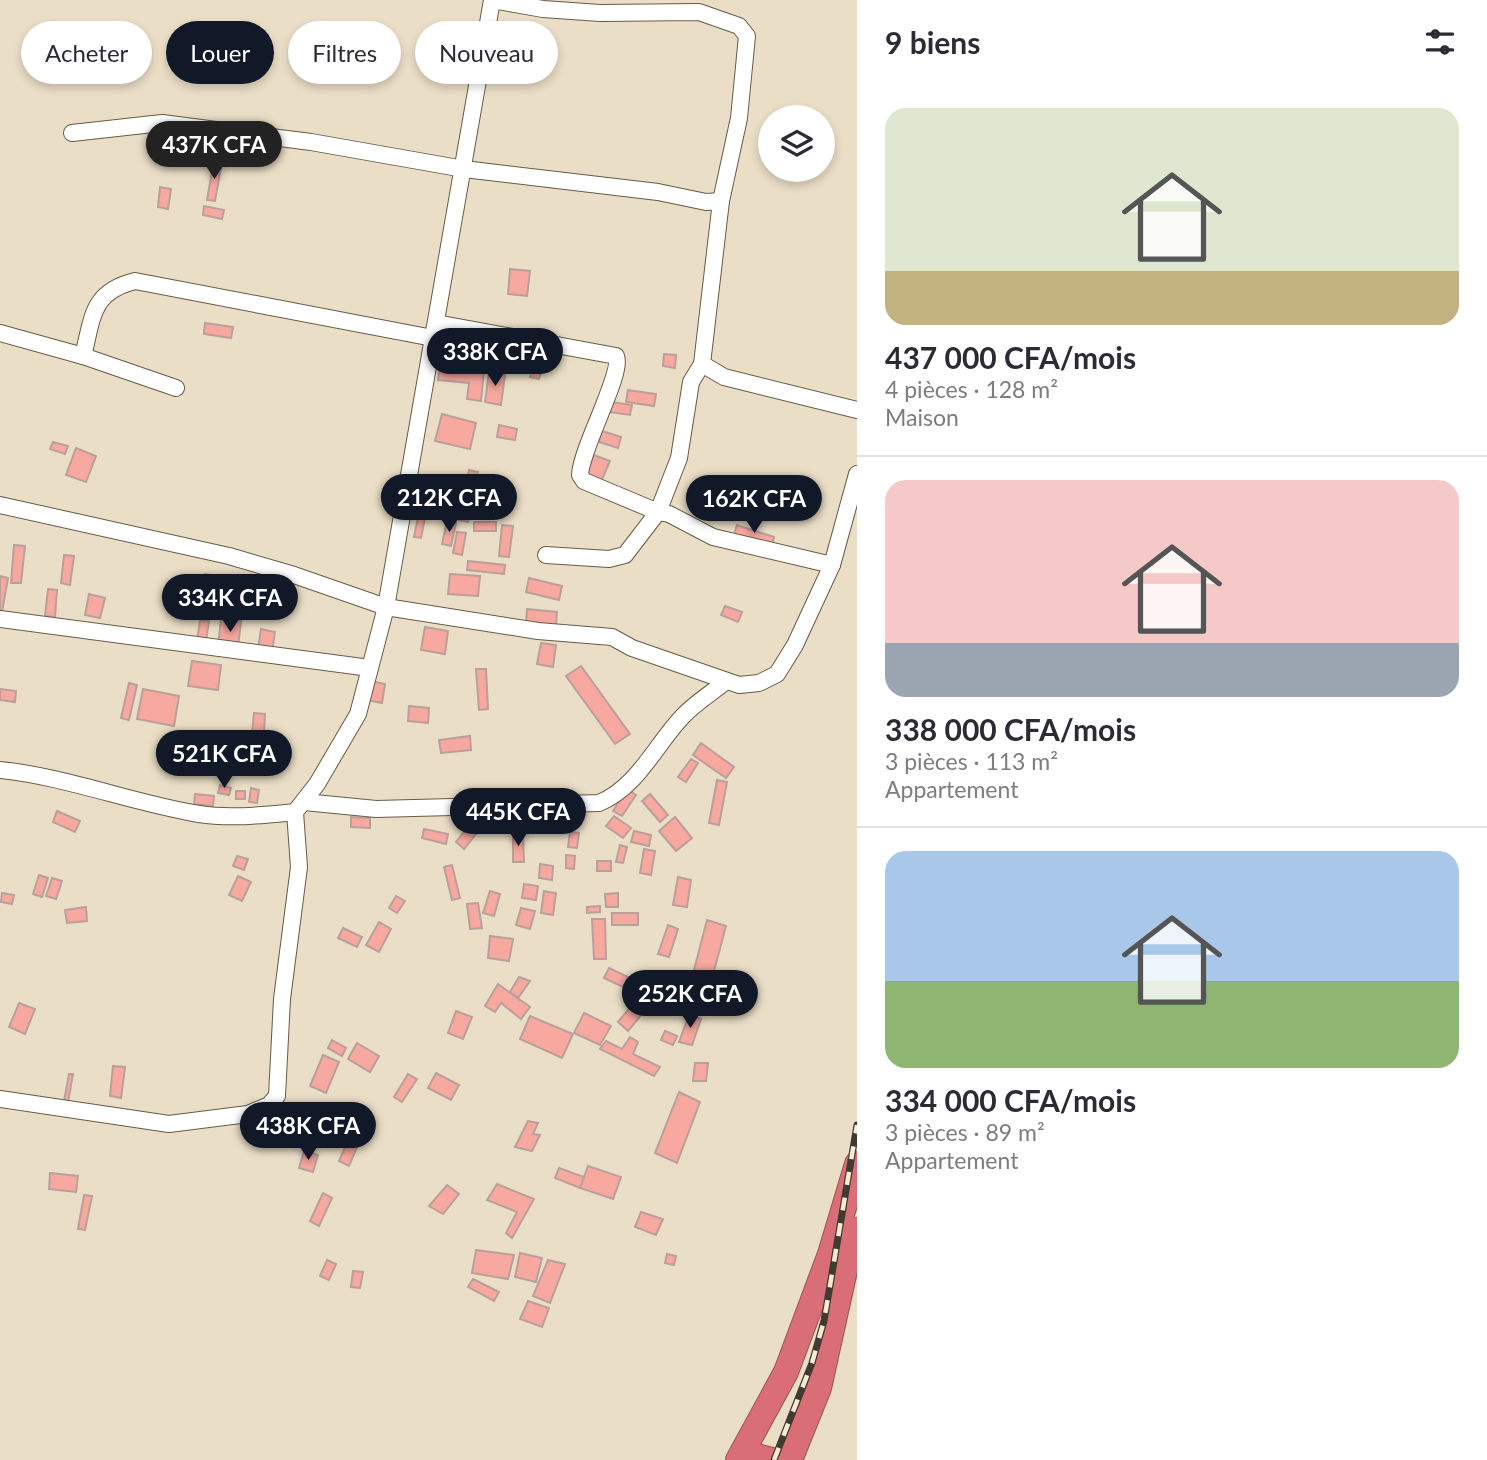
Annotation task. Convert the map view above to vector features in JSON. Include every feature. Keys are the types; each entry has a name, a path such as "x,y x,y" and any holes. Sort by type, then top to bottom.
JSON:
{"highway":[{"path":"741,1460 795,1350 830,1254 857,1164"},
{"path":"790,1460 819,1388 846,1266 857,1230"},
{"path":"741,1460 757,1456 772,1460"}],"street":[{"path":"0,1099 169,1124 248,1114 269,1105 277,1096 282,999 299,867 299,807 358,714 386,607 492,0 542,9 600,13 699,12 739,26 747,36 739,118 722,201 702,364 691,382 680,458 658,512 625,555 608,559 546,555"},
{"path":"72,133 162,124 312,142 464,169 658,192 706,202 722,201"},
{"path":"83,356 97,302 114,286 135,281 435,330 616,356 616,372 592,429 580,475 584,481 658,512 669,514 713,537 832,565"},
{"path":"0,333 83,356 176,388"},
{"path":"702,364 724,377 857,410"},
{"path":"0,505 229,556 386,607 538,631 612,637 632,648 739,685 759,683 777,674 819,598 832,565 857,474"},
{"path":"0,619 370,668"},
{"path":"0,769 38,774 199,814 248,816 299,807 376,809 599,803 614,797 666,741 683,716 726,681"}],"building":[{"path":"214,160 222,162 215,201 207,200"},
{"path":"160,187 171,189 168,209 158,207"},
{"path":"204,206 224,210 222,219 203,215"},
{"path":"510,269 530,271 527,296 508,294"},
{"path":"205,323 233,327 231,338 204,334"},
{"path":"463,340 489,346 484,370 458,364"},
{"path":"511,344 526,348 523,363 507,360"},
{"path":"664,354 676,355 675,368 663,366"},
{"path":"535,360 544,363 539,379 530,377"},
{"path":"441,364 484,370 481,401 467,399 469,383 438,380"},
{"path":"489,372 505,374 501,405 485,402"},
{"path":"628,390 656,394 654,406 626,402"},
{"path":"611,402 632,405 630,415 609,412"},
{"path":"442,414 476,423 470,449 435,441"},
{"path":"499,425 517,429 515,440 497,437"},
{"path":"602,431 621,437 618,448 599,442"},
{"path":"53,442 68,446 65,454 50,449"},
{"path":"76,448 96,456 86,482 66,475"},
{"path":"594,455 610,461 600,484 585,477"},
{"path":"469,470 478,472 468,522 459,520 460,516 430,511 431,500 462,505"},
{"path":"419,512 426,513 421,538 414,537"},
{"path":"447,521 456,523 451,546 442,544"},
{"path":"474,522 496,522 496,531 474,531"},
{"path":"502,525 513,526 509,557 499,556"},
{"path":"737,525 774,537 772,546 734,534"},
{"path":"457,532 466,533 462,555 453,553"},
{"path":"14,545 25,546 21,583 11,583"},
{"path":"64,555 74,556 70,585 61,583"},
{"path":"468,561 505,565 504,574 467,570"},
{"path":"205,574 220,577 213,617 198,615"},
{"path":"450,574 480,576 478,596 448,594"},
{"path":"0,576 8,578 2,612 0,612"},
{"path":"529,578 562,586 559,600 526,592"},
{"path":"232,581 248,585 245,595 230,591"},
{"path":"48,589 57,590 55,617 45,616"},
{"path":"89,594 105,598 100,618 85,615"},
{"path":"725,606 742,612 738,622 721,615"},
{"path":"527,609 557,612 556,625 526,622"},
{"path":"221,619 241,621 238,648 218,646"},
{"path":"200,620 209,621 206,641 197,640"},
{"path":"425,627 448,631 445,654 421,650"},
{"path":"261,629 275,632 272,652 258,649"},
{"path":"541,643 556,645 553,667 537,664"},
{"path":"192,661 221,665 218,690 188,686"},
{"path":"581,666 630,734 615,744 566,676"},
{"path":"476,669 486,669 488,709 479,710"},
{"path":"370,681 385,684 382,703 366,700"},
{"path":"129,683 137,685 129,720 121,718"},
{"path":"0,689 16,691 15,702 0,700"},
{"path":"143,689 179,696 174,726 137,719"},
{"path":"409,706 429,708 428,723 408,721"},
{"path":"254,713 265,714 264,734 252,734"},
{"path":"174,736 184,738 179,758 169,755"},
{"path":"470,736 471,750 441,753 439,740"},
{"path":"701,743 734,767 726,778 693,755"},
{"path":"261,749 271,751 267,773 256,771"},
{"path":"691,759 698,763 686,782 678,777"},
{"path":"717,780 727,782 719,825 709,823"},
{"path":"220,785 231,788 229,795 218,793"},
{"path":"251,788 259,790 257,803 249,802"},
{"path":"627,789 636,795 622,816 613,811"},
{"path":"236,791 245,791 245,799 236,799"},
{"path":"195,794 214,796 213,806 194,804"},
{"path":"650,794 668,815 660,822 642,801"},
{"path":"57,811 80,821 75,832 53,822"},
{"path":"536,815 553,816 553,826 536,825"},
{"path":"614,816 631,828 623,838 606,826"},
{"path":"351,817 370,818 370,828 351,827"},
{"path":"675,817 692,838 676,851 659,831"},
{"path":"468,827 476,834 464,849 456,842"},
{"path":"424,829 448,834 446,844 422,838"},
{"path":"634,831 651,835 649,846 631,842"},
{"path":"570,832 579,833 577,848 568,847"},
{"path":"513,834 523,834 524,862 513,862"},
{"path":"620,845 627,847 623,863 616,862"},
{"path":"644,849 655,851 651,875 640,873"},
{"path":"566,855 575,856 574,869 566,868"},
{"path":"237,856 248,859 244,870 233,866"},
{"path":"597,861 611,861 611,871 597,871"},
{"path":"540,864 553,866 552,880 539,878"},
{"path":"452,865 460,898 452,900 444,867"},
{"path":"39,875 48,878 42,897 33,894"},
{"path":"238,876 251,882 242,901 229,895"},
{"path":"678,877 691,880 687,907 673,905"},
{"path":"52,878 62,881 56,899 46,896"},
{"path":"524,884 538,886 536,900 522,898"},
{"path":"490,891 500,894 494,916 483,913"},
{"path":"544,891 556,893 553,915 541,913"},
{"path":"2,893 14,895 12,904 1,902"},
{"path":"618,893 618,907 606,907 605,894"},
{"path":"396,896 405,901 397,913 389,908"},
{"path":"478,903 482,928 470,929 467,904"},
{"path":"600,906 600,912 587,913 587,907"},
{"path":"86,907 87,921 67,923 65,910"},
{"path":"521,908 535,911 530,929 516,925"},
{"path":"612,913 638,913 638,925 612,925"},
{"path":"592,919 605,919 606,959 594,959"},
{"path":"707,920 726,926 713,975 694,970"},
{"path":"379,922 391,929 379,952 366,945"},
{"path":"668,925 678,929 669,957 658,954"},
{"path":"343,928 362,937 357,947 338,938"},
{"path":"490,936 513,939 509,961 488,958"},
{"path":"609,968 628,977 623,987 604,978"},
{"path":"652,972 675,987 670,996 645,982"},
{"path":"519,977 530,981 518,998 510,992"},
{"path":"498,984 530,1007 521,1019 501,1003 495,1012 485,1006"},
{"path":"636,1000 647,1008 628,1031 618,1022"},
{"path":"19,1003 35,1009 25,1034 9,1027"},
{"path":"456,1011 472,1017 463,1039 448,1033"},
{"path":"584,1013 611,1026 600,1045 574,1033"},
{"path":"689,1015 701,1019 692,1045 679,1042"},
{"path":"530,1016 573,1034 562,1058 520,1039"},
{"path":"665,1031 677,1036 673,1045 661,1040"},
{"path":"630,1037 638,1042 633,1054 660,1067 654,1076 600,1049 606,1041 622,1049"},
{"path":"332,1040 346,1048 342,1056 328,1048"},
{"path":"357,1043 379,1056 370,1072 348,1059"},
{"path":"323,1055 339,1062 326,1093 310,1086"},
{"path":"695,1063 708,1063 706,1081 693,1081"},
{"path":"113,1066 125,1067 121,1098 110,1096"},
{"path":"436,1073 459,1085 451,1100 428,1088"},
{"path":"69,1074 73,1074 68,1102 64,1101"},
{"path":"408,1074 417,1079 402,1102 394,1097"},
{"path":"679,1092 700,1102 677,1163 655,1153"},
{"path":"358,1117 368,1121 349,1166 339,1161"},
{"path":"528,1121 538,1123 533,1134 540,1135 532,1151 515,1147"},
{"path":"304,1151 318,1155 313,1172 299,1168"},
{"path":"588,1166 621,1177 613,1199 580,1188"},
{"path":"559,1168 584,1177 580,1188 555,1178"},
{"path":"50,1173 78,1176 76,1192 49,1189"},
{"path":"497,1184 534,1199 512,1238 506,1233 517,1212 487,1200"},
{"path":"447,1185 459,1194 443,1214 429,1206"},
{"path":"323,1193 332,1198 319,1226 310,1221"},
{"path":"84,1195 92,1196 85,1230 78,1229"},
{"path":"641,1212 663,1219 656,1235 635,1227"},
{"path":"476,1250 514,1255 508,1279 472,1273"},
{"path":"520,1253 542,1258 536,1282 515,1277"},
{"path":"667,1254 676,1256 674,1265 665,1263"},
{"path":"327,1260 336,1264 329,1280 320,1276"},
{"path":"548,1260 565,1264 550,1303 533,1296"},
{"path":"353,1271 363,1272 360,1288 351,1287"},
{"path":"473,1279 499,1292 494,1301 468,1287"},
{"path":"528,1301 549,1308 542,1327 520,1319"}],"railway":[{"path":"774,1460 812,1363 824,1321 857,1125"}]}
